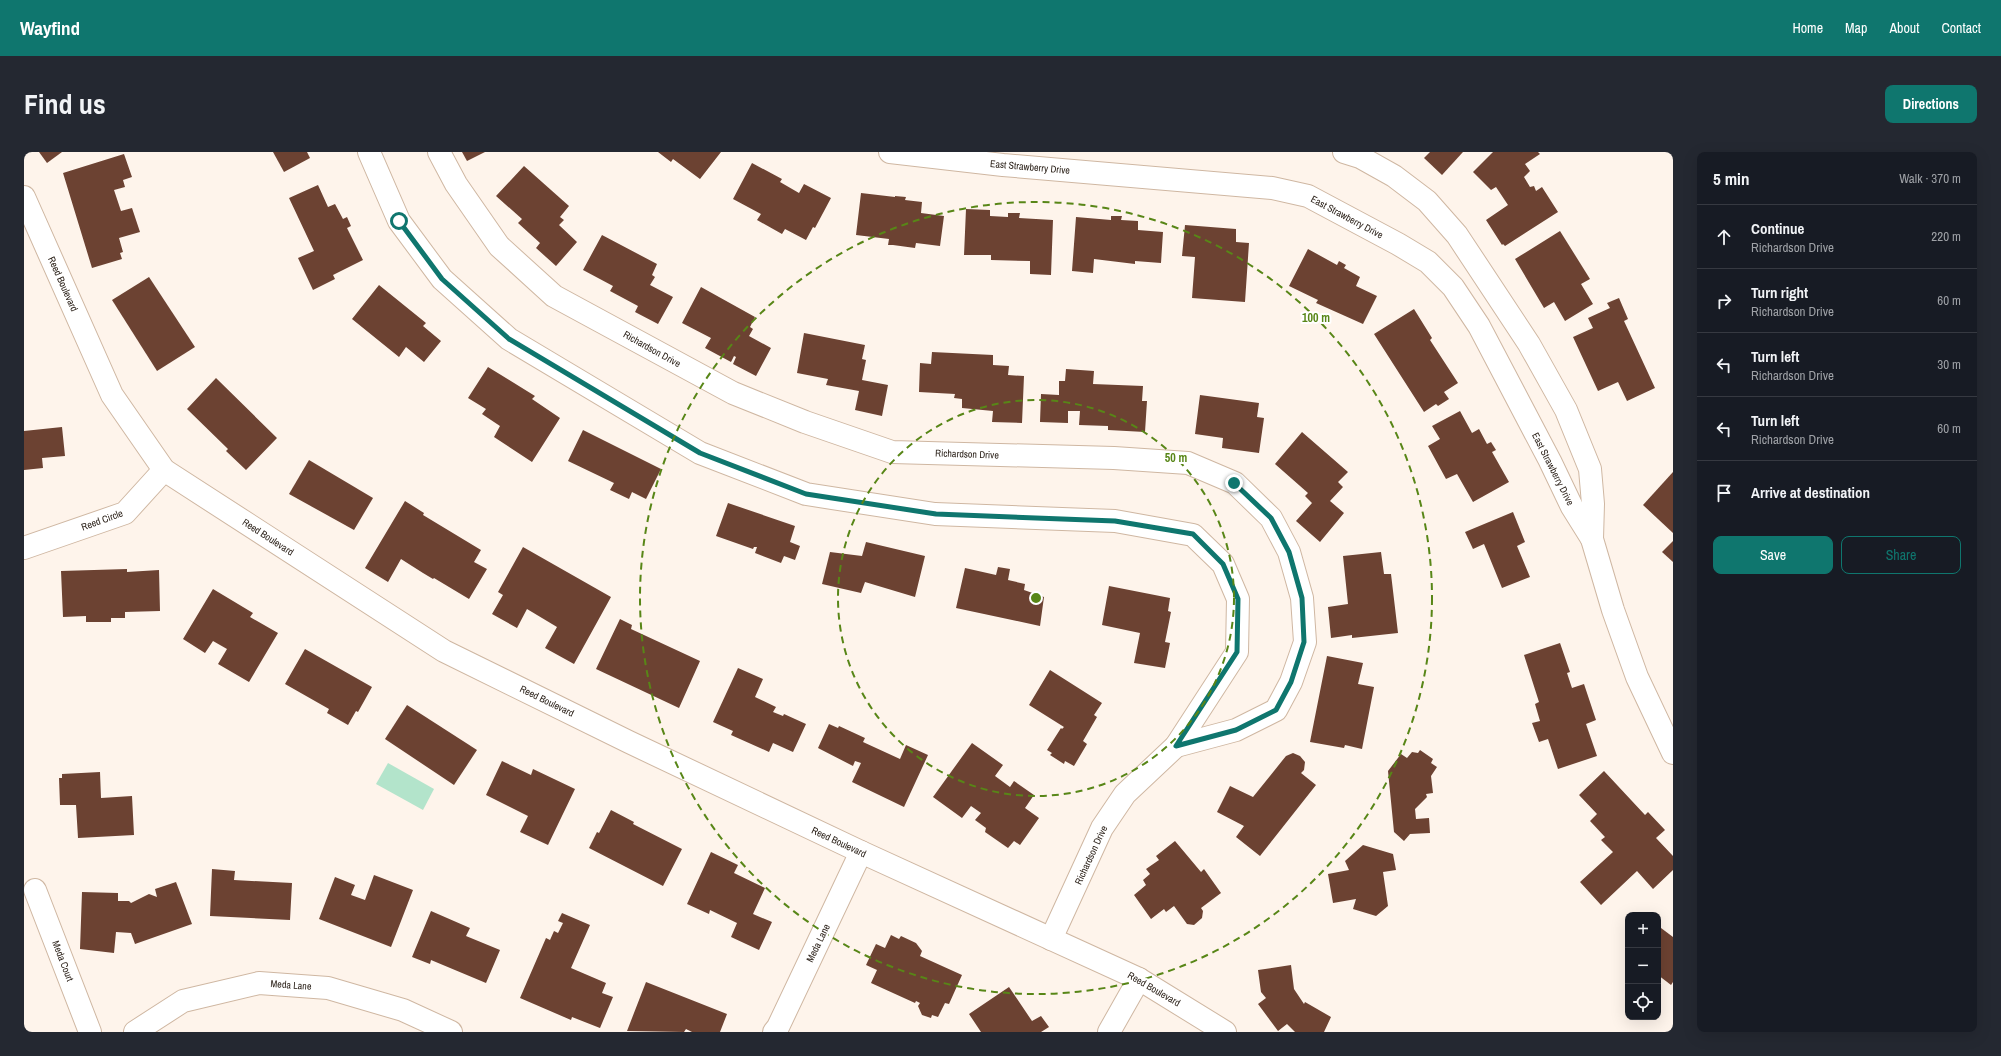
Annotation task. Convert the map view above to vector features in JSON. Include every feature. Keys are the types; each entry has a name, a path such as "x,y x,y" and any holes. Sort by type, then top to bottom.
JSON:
{"street":[{"name":"Richardson Drive","path":"369,152 399,221 442,279 509,339 700,453 806,494 936,514 1115,521 1193,534 1223,564 1238,599 1237,652 1176,746 1125,794 1102,828 1051,939"},
{"name":"Richardson Drive","path":"439,152 456,184 499,246 554,296 733,393 805,422 892,452 1114,458 1188,463 1234,483 1271,518 1289,552 1302,598 1304,642 1291,682 1276,710 1236,730 1176,746"},
{"name":"East Strawberry Drive","path":"890,152 1003,165 1272,188 1308,196 1398,244 1428,262 1453,286 1478,326 1550,461 1572,507 1592,539 1613,610 1637,677 1673,752"},
{"name":"East Strawberry Drive","path":"1344,152 1360,157 1394,176 1427,201 1457,235 1529,344 1566,410 1590,469 1593,504 1592,539"},
{"name":"Reed Boulevard","path":"24,197 112,395 164,470 444,651 629,742 861,852 1139,978 1226,1032"},
{"name":"Reed Circle","path":"24,548 125,513 164,470"},
{"name":"Meda Lane","path":"774,1032 778,1027 861,852"},
{"name":"Meda Court","path":"36,890 90,1032"},
{"path":"1109,1032 1139,978"},
{"name":"Meda Lane","path":"135,1032 183,1001 259,983 328,988 403,1010 451,1032"}],"green space":[{"path":"388,763 434,789 423,810 376,784"}],"building":[{"path":"39,152 62,152 47,163"},
{"path":"273,152 307,152 310,158 284,172"},
{"path":"462,152 485,152 467,161"},
{"path":"658,152 721,152 700,179 673,159 671,162"},
{"path":"1430,152 1463,152 1442,175 1424,158"},
{"path":"1493,152 1538,152 1540,154 1525,164 1530,171 1524,177 1530,187 1534,186 1536,191 1542,187 1558,212 1505,246 1503,244 1502,245 1486,220 1508,205 1496,187 1491,190 1473,172"},
{"path":"124,154 132,177 123,180 125,187 114,190 121,211 132,208 140,232 119,238 123,252 120,253 122,259 92,268 63,173"},
{"path":"752,163 782,179 780,182 799,193 804,184 831,198 815,228 813,227 806,240 785,229 782,234 757,220 761,214 733,199"},
{"path":"524,166 569,206 560,217 564,220 559,225 577,242 556,266 536,248 540,243 518,223 522,219 496,196"},
{"path":"318,185 328,207 335,204 343,219 347,217 351,226 347,228 363,260 333,275 335,279 313,290 298,258 314,251 289,198"},
{"path":"861,193 906,197 905,200 922,202 921,213 944,216 940,246 916,243 915,248 888,245 889,239 856,235"},
{"path":"966,209 990,210 990,216 1008,217 1008,213 1020,213 1019,218 1053,220 1051,275 1030,274 1030,261 991,260 991,255 964,255"},
{"path":"1111,216 1122,216 1121,220 1138,221 1138,230 1163,232 1161,263 1135,261 1135,264 1094,259 1093,273 1072,271 1076,217 1111,220"},
{"path":"1185,225 1236,229 1236,242 1249,243 1245,302 1192,298 1195,257 1182,256"},
{"path":"1560,231 1590,279 1581,284 1593,304 1565,321 1554,302 1544,308 1515,259"},
{"path":"602,235 657,264 652,275 655,277 650,285 673,297 658,324 635,312 638,306 610,291 613,286 583,270"},
{"path":"1308,249 1337,265 1339,261 1346,265 1344,268 1360,277 1356,286 1377,296 1363,324 1316,303 1318,300 1289,286"},
{"path":"149,277 195,347 157,371 112,300"},
{"path":"379,285 426,323 423,326 441,341 424,362 406,347 399,357 352,319"},
{"path":"701,287 755,317 750,327 753,329 749,336 771,348 756,376 733,364 736,357 734,356 731,362 705,348 711,338 682,323"},
{"path":"1619,298 1628,319 1624,321 1655,388 1627,401 1618,382 1598,391 1573,337 1593,328 1588,318 1610,308 1607,303"},
{"path":"1414,309 1432,338 1430,340 1458,383 1444,392 1449,399 1438,406 1436,404 1424,412 1374,334"},
{"path":"804,333 865,345 862,359 866,360 862,380 888,385 882,416 855,410 859,391 826,385 828,379 797,373"},
{"path":"932,352 993,355 993,365 1009,366 1008,375 1024,376 1022,423 992,422 993,411 962,408 962,399 954,398 955,394 919,392 920,363 931,364"},
{"path":"488,367 535,396 532,399 560,418 532,462 494,437 500,426 482,414 486,409 468,398"},
{"path":"1066,369 1094,371 1093,384 1143,386 1142,401 1147,401 1145,432 1108,430 1108,426 1079,425 1080,411 1068,411 1068,423 1040,422 1041,394 1059,395 1059,381 1065,381"},
{"path":"216,378 277,438 246,470 226,451 228,449 187,409"},
{"path":"1200,395 1259,403 1257,417 1264,418 1259,453 1222,448 1223,438 1195,434"},
{"path":"1460,411 1472,433 1479,429 1487,444 1491,442 1496,450 1492,452 1509,482 1473,502 1457,474 1446,479 1428,446 1440,439 1432,426"},
{"path":"62,427 65,456 42,458 43,468 24,470 24,431"},
{"path":"583,430 661,469 646,499 632,492 629,499 610,490 614,483 568,461"},
{"path":"1302,432 1348,472 1338,482 1343,487 1330,501 1344,513 1320,542 1296,521 1312,503 1305,496 1308,493 1275,464"},
{"path":"309,460 373,498 354,530 289,494"},
{"path":"1673,472 1673,533 1643,505"},
{"path":"405,501 424,513 423,515 481,550 474,562 487,569 469,599 401,559 388,582 365,568"},
{"path":"728,503 795,526 790,542 800,546 795,560 784,556 781,563 755,553 757,547 754,547 753,549 716,536"},
{"path":"1513,512 1525,542 1517,546 1530,577 1502,588 1484,544 1473,549 1465,532"},
{"path":"1673,541 1673,562 1662,552"},
{"path":"866,542 925,556 915,597 865,582 861,593 822,584 830,552 862,556"},
{"path":"523,547 611,597 574,664 545,648 557,627 527,609 517,628 492,614 503,595 498,592"},
{"path":"1381,552 1384,574 1391,574 1398,633 1352,638 1352,635 1331,638 1328,607 1348,604 1343,556"},
{"path":"998,567 1010,569 1008,580 1025,584 1024,590 1044,597 1040,626 956,608 965,568 996,575"},
{"path":"127,569 127,572 159,570 160,611 125,612 125,618 111,618 111,622 86,622 86,616 63,617 61,571"},
{"path":"1109,586 1170,598 1168,611 1171,612 1165,642 1170,643 1165,668 1134,663 1140,633 1102,625"},
{"path":"213,589 253,613 250,617 278,633 249,682 218,664 227,649 213,641 205,653 183,639"},
{"path":"620,619 632,625 631,629 700,661 679,708 596,669"},
{"path":"1560,643 1570,672 1567,673 1572,688 1584,684 1596,720 1586,724 1597,756 1558,769 1548,739 1539,742 1532,723 1540,721 1535,704 1539,702 1524,655"},
{"path":"305,649 372,687 358,712 356,711 348,725 327,713 329,709 285,684"},
{"path":"1327,656 1363,663 1358,684 1374,687 1362,749 1345,745 1344,748 1310,742"},
{"path":"738,668 763,679 755,697 776,707 773,712 783,716 784,714 806,724 793,752 773,743 769,752 731,735 733,731 713,722"},
{"path":"1050,670 1102,703 1094,715 1097,717 1083,741 1087,744 1074,766 1065,761 1064,764 1050,755 1052,753 1047,750 1061,728 1062,729 1064,727 1029,705"},
{"path":"407,705 477,750 454,785 385,739"},
{"path":"829,724 838,728 839,726 865,738 863,742 900,759 906,745 928,755 904,807 852,782 861,763 855,761 853,766 818,748"},
{"path":"972,743 1003,765 995,776 1010,787 1014,781 1034,795 1025,808 1039,818 1020,845 1014,841 1008,848 985,832 986,828 975,820 981,813 971,806 962,818 933,797"},
{"path":"1420,750 1433,759 1431,763 1437,767 1431,776 1433,793 1426,794 1427,797 1415,809 1416,819 1429,818 1430,833 1410,834 1404,841 1394,832 1388,771 1401,754 1407,758 1412,752 1418,753"},
{"path":"1293,753 1300,756 1305,762 1304,770 1301,773 1316,785 1260,856 1236,837 1244,826 1217,812 1230,786 1253,797 1286,756"},
{"path":"502,761 531,775 533,769 575,789 548,845 520,832 528,816 486,795"},
{"path":"1604,771 1645,815 1648,812 1665,830 1656,838 1673,856 1673,870 1653,889 1637,871 1601,905 1580,882 1613,852 1601,840 1605,837 1590,821 1597,814 1579,795"},
{"path":"100,772 101,798 132,796 134,835 78,838 76,805 60,805 59,778 62,778 62,774"},
{"path":"611,810 634,822 633,824 682,849 663,886 589,848"},
{"path":"1175,841 1201,872 1204,869 1221,893 1201,908 1203,911 1202,918 1194,925 1187,924 1174,906 1166,912 1164,909 1151,919 1134,895 1146,885 1143,880 1150,874 1146,869 1159,860 1156,856"},
{"path":"1363,845 1393,854 1396,870 1383,872 1388,906 1376,916 1353,909 1356,899 1333,903 1328,874 1349,870 1345,861"},
{"path":"711,852 738,865 734,873 765,888 753,914 772,922 759,950 731,937 737,923 710,910 709,914 687,904"},
{"path":"212,869 235,871 234,880 292,883 290,920 210,916"},
{"path":"374,875 413,890 391,947 319,919 335,877 355,885 351,895 365,900"},
{"path":"176,882 192,924 135,944 131,933 116,932 114,953 80,949 82,892 118,893 118,901 129,901 131,903 149,894 157,897 155,889"},
{"path":"431,911 470,928 466,936 500,950 486,983 431,960 430,964 412,957"},
{"path":"562,913 590,925 571,968 606,983 602,993 613,997 600,1028 572,1017 571,1020 520,998 546,938 550,940 554,931 558,933 563,923 558,921"},
{"path":"1661,928 1673,937 1673,982 1671,985 1661,977"},
{"path":"891,935 899,939 901,936 916,943 922,951 920,956 962,975 949,1004 945,1003 938,1017 932,1015 931,1018 922,1015 918,1006 920,1003 916,1001 915,1003 871,983 877,970 866,965 876,944 885,948"},
{"path":"1291,965 1294,989 1304,1004 1305,1002 1331,1017 1324,1032 1295,1032 1287,1024 1278,1031 1258,1004 1266,998 1261,992 1258,970"},
{"path":"646,982 727,1014 720,1032 692,1032 686,1029 684,1032 627,1031"},
{"path":"1009,987 1032,1021 1041,1016 1049,1027 1041,1032 981,1032 969,1014"}],"route":[{"path":"399,221 442,279 509,339 700,453 806,494 936,514 1115,521 1193,534 1223,564 1238,599 1237,652 1176,746 1236,730 1276,710 1291,682 1304,642 1302,598 1289,552 1271,518 1234,483"}]}
